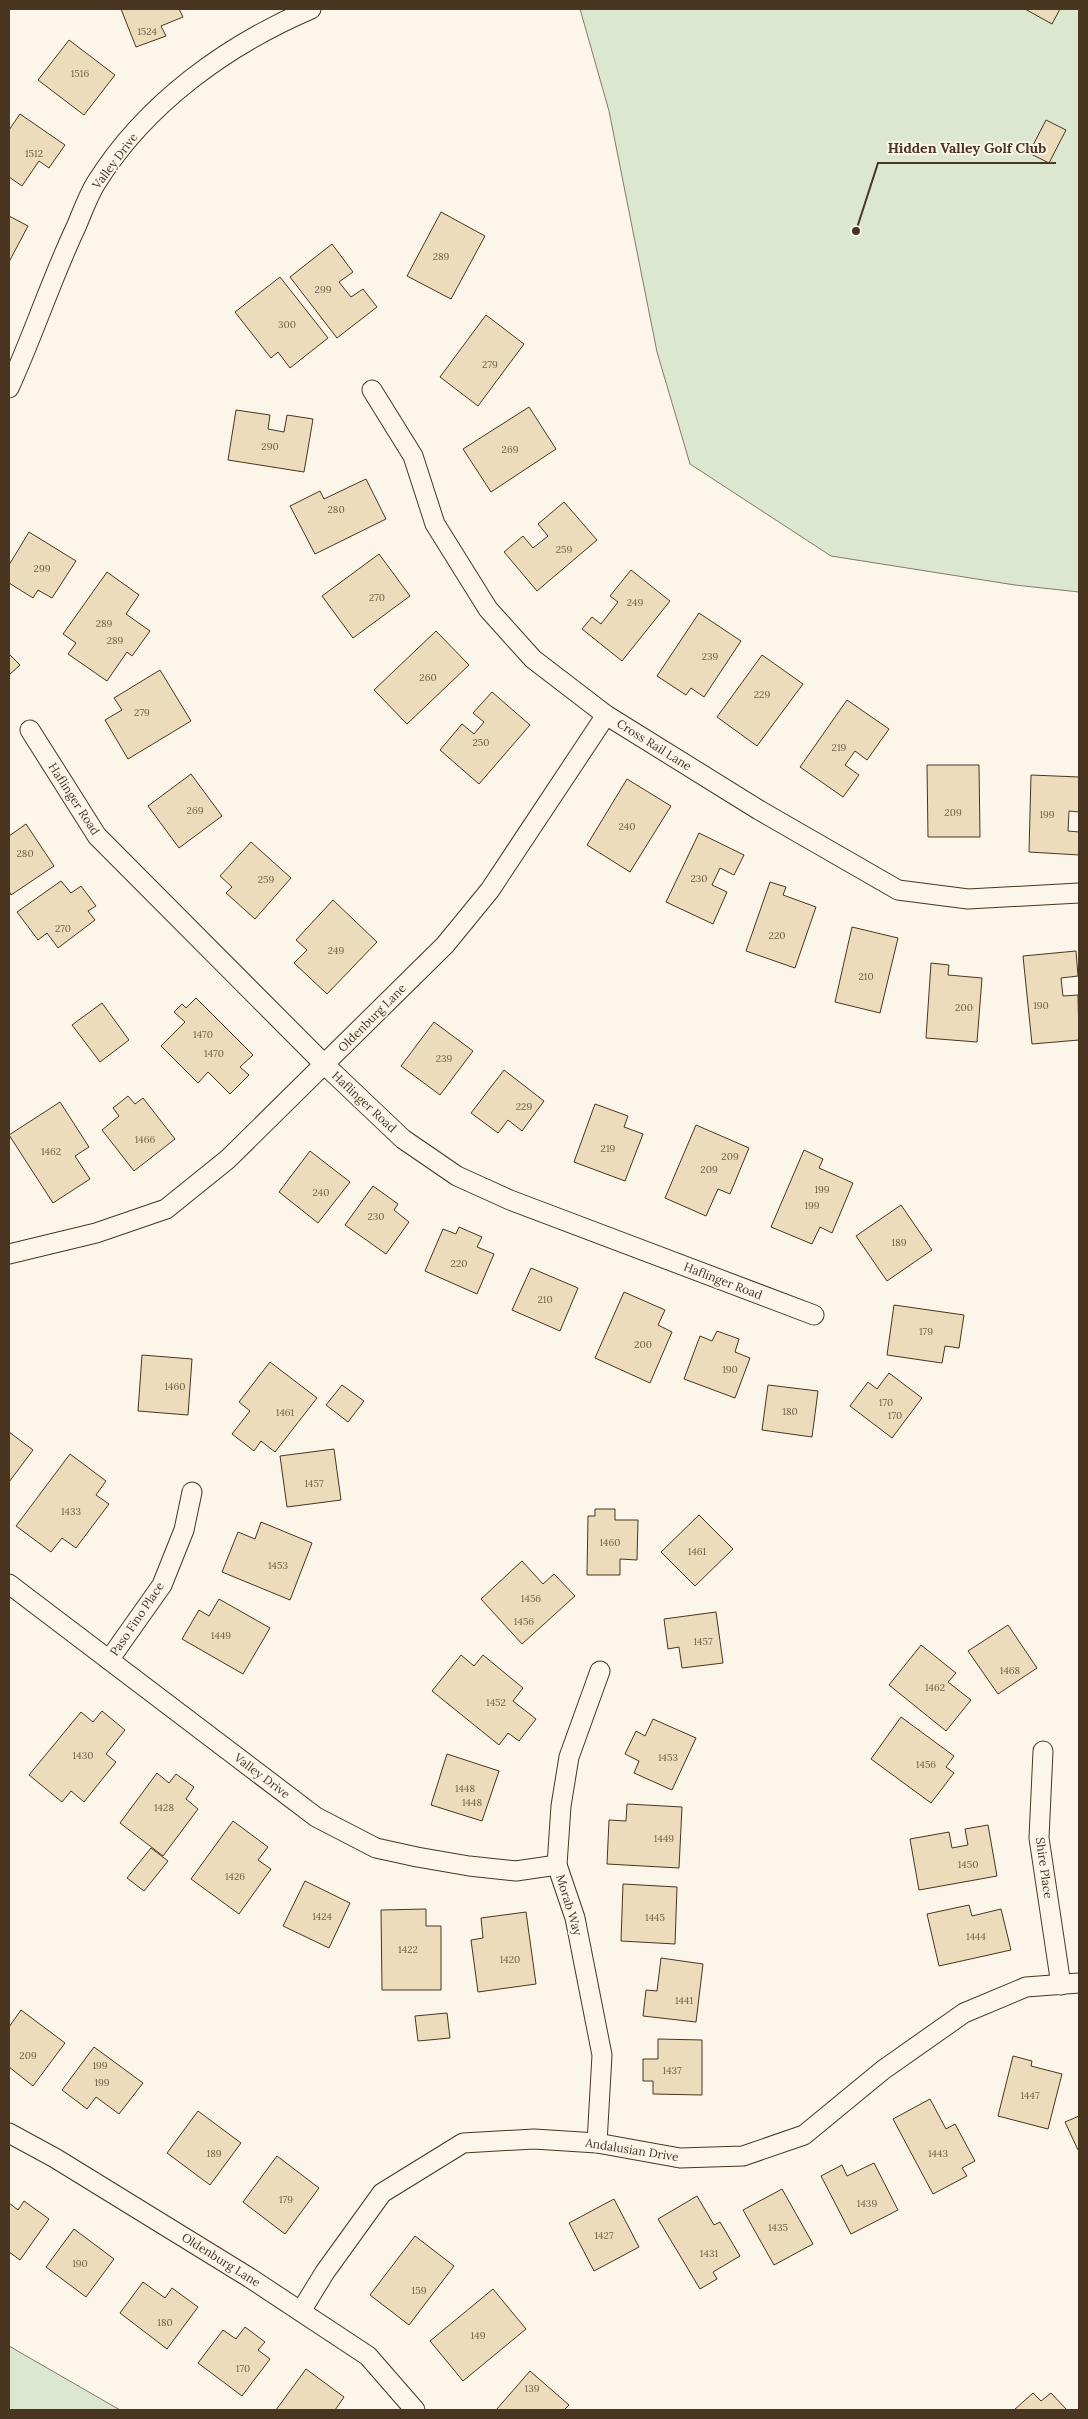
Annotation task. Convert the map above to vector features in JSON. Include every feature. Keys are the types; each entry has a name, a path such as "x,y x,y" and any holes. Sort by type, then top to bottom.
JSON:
{"street":[{"name":"Valley Drive","path":"9,388 26,352 56,271 96,183 126,143 160,106 203,68 277,24 311,9"},
{"name":"Cross Rail Lane","path":"372,390 413,456 435,524 488,609 533,660 606,715 759,810 898,890 968,899 1079,893"},
{"name":"Oldenburg Lane","path":"9,1254 96,1233 166,1210 228,1159 445,945 490,890 606,715"},
{"name":"Haflinger Road","path":"30,730 97,836 325,1065 403,1138 458,1176 510,1200 814,1315"},
{"name":"Paso Fino Place","path":"109,1660 162,1585 184,1530 192,1492"},
{"name":"Valley Drive","path":"9,1584 316,1817 345,1834 376,1848 469,1866 516,1871 557,1865"},
{"name":"Morab Way","path":"597,2143 602,2055 575,1918 557,1865 561,1806 569,1757 600,1671"},
{"name":"Shire Place","path":"1043,1751 1039,1838 1070,1984"},
{"name":"Andalusian Drive","path":"301,2311 325,2272 382,2193 463,2142 534,2139 597,2143 680,2158 743,2156 804,2135 883,2070 964,2013 1026,1987 1070,1984"},
{"name":"Oldenburg Lane","path":"9,2133 55,2158 301,2311 368,2356 415,2410"}],"green space":[{"path":"580,9 1079,9 1079,592 1015,585 831,556 690,464 657,352 609,111"},
{"path":"9,2346 120,2410 9,2410"}],"building":[{"path":"121,9 179,9 183,17 161,26 166,36 136,47"},
{"path":"1025,9 1060,9 1052,24"},
{"path":"69,40 115,75 84,115 38,80"},
{"path":"20,114 65,145 49,168 39,161 22,186 9,177 9,130"},
{"path":"1046,120 1066,130 1049,163 1029,153"},
{"path":"441,212 485,236 451,299 407,276"},
{"path":"9,216 28,226 9,262"},
{"path":"332,244 353,272 339,282 351,297 363,289 377,307 337,338 290,277"},
{"path":"280,277 328,338 290,368 278,352 271,358 235,312"},
{"path":"486,315 524,344 478,406 440,377"},
{"path":"529,407 556,449 491,492 463,449"},
{"path":"236,410 270,415 268,429 284,432 287,415 313,419 304,472 228,460"},
{"path":"366,479 386,519 315,554 290,506 320,491 324,499"},
{"path":"564,502 597,540 537,591 504,552 523,536 533,548 548,536 538,524"},
{"path":"29,532 76,561 52,598 38,590 33,598 9,583 9,565"},
{"path":"379,554 410,596 353,638 322,596"},
{"path":"631,570 670,601 622,661 582,629 592,617 601,624 618,602 610,596"},
{"path":"107,572 139,595 126,614 150,631 132,656 127,652 107,681 68,654 76,643 63,634"},
{"path":"699,613 741,641 704,697 691,688 686,695 657,676"},
{"path":"436,631 469,665 407,724 374,690"},
{"path":"9,654 20,665 9,675"},
{"path":"762,655 803,684 757,746 717,717"},
{"path":"160,670 191,721 128,759 105,720 122,710 114,698"},
{"path":"492,692 530,725 479,784 440,750 462,724 474,734 484,722 473,713"},
{"path":"847,700 889,729 867,760 855,751 845,765 859,775 843,797 800,767"},
{"path":"927,765 979,765 980,837 928,837"},
{"path":"191,774 222,816 179,848 148,806"},
{"path":"1031,775 1079,777 1079,812 1069,811 1068,831 1079,832 1079,855 1029,852"},
{"path":"627,779 671,806 630,872 587,845"},
{"path":"26,824 54,866 11,895 9,891 9,836"},
{"path":"699,833 744,855 734,875 720,868 712,885 727,892 713,924 666,902"},
{"path":"251,842 291,878 255,919 226,893 232,887 220,876"},
{"path":"61,881 71,893 81,886 96,906 88,911 95,920 58,948 47,933 38,940 17,912"},
{"path":"770,882 786,887 783,895 816,907 795,968 746,951"},
{"path":"333,900 377,942 327,994 294,963 307,950 296,940"},
{"path":"852,927 898,938 880,1013 835,1002"},
{"path":"1076,951 1078,976 1061,978 1063,996 1078,995 1079,1040 1032,1044 1023,956"},
{"path":"931,963 949,965 948,975 982,978 977,1042 926,1038"},
{"path":"196,998 253,1055 240,1067 249,1075 230,1094 208,1072 198,1083 161,1046 185,1022 174,1012 182,1004 186,1008"},
{"path":"102,1003 129,1040 100,1062 72,1025"},
{"path":"434,1022 473,1051 440,1095 401,1066"},
{"path":"504,1070 544,1101 522,1131 508,1120 498,1133 471,1113"},
{"path":"128,1096 135,1104 143,1098 175,1139 134,1171 102,1130 119,1116 113,1108"},
{"path":"60,1102 89,1147 75,1156 90,1179 53,1203 9,1135"},
{"path":"595,1104 628,1116 624,1127 643,1134 625,1181 574,1162"},
{"path":"696,1125 749,1148 730,1194 718,1189 706,1216 665,1198"},
{"path":"804,1150 823,1159 819,1168 853,1183 832,1233 820,1227 812,1244 771,1227"},
{"path":"310,1151 350,1182 318,1223 279,1192"},
{"path":"373,1186 398,1204 394,1210 409,1222 386,1254 345,1225"},
{"path":"901,1205 932,1250 887,1281 856,1236"},
{"path":"459,1227 482,1237 477,1247 494,1254 477,1294 425,1271 443,1229 456,1234"},
{"path":"531,1268 578,1288 560,1331 512,1310"},
{"path":"624,1292 665,1310 658,1325 672,1332 650,1383 595,1358"},
{"path":"894,1305 964,1315 959,1348 945,1346 942,1363 887,1355"},
{"path":"717,1331 739,1339 735,1352 750,1358 735,1398 684,1379 700,1336 712,1341"},
{"path":"142,1355 192,1359 188,1415 138,1411"},
{"path":"270,1362 317,1398 275,1452 261,1441 254,1451 232,1434 250,1411 239,1402"},
{"path":"889,1373 922,1398 892,1438 850,1406 868,1382 877,1389"},
{"path":"342,1385 364,1401 348,1422 326,1405"},
{"path":"768,1385 818,1391 812,1437 762,1430"},
{"path":"9,1432 33,1450 9,1482"},
{"path":"334,1449 341,1500 287,1507 280,1456"},
{"path":"70,1454 106,1481 96,1495 109,1504 76,1548 62,1538 51,1552 16,1526"},
{"path":"595,1509 615,1509 615,1520 638,1520 637,1560 620,1559 620,1575 587,1575 588,1516 595,1516"},
{"path":"699,1515 733,1549 695,1586 661,1552"},
{"path":"261,1522 312,1543 290,1600 222,1572 238,1532 255,1539"},
{"path":"522,1561 543,1584 554,1574 575,1596 522,1644 481,1599"},
{"path":"219,1599 270,1628 243,1674 182,1639 199,1610 209,1616"},
{"path":"716,1612 723,1663 682,1668 679,1647 668,1649 664,1619"},
{"path":"1008,1625 1037,1668 998,1694 968,1651"},
{"path":"921,1645 956,1673 948,1682 971,1700 946,1731 889,1685"},
{"path":"461,1655 474,1666 483,1655 523,1688 513,1701 536,1719 519,1741 508,1733 499,1745 432,1691"},
{"path":"102,1711 125,1730 106,1754 116,1762 84,1802 71,1791 62,1802 29,1775 81,1712 93,1722"},
{"path":"901,1717 954,1756 946,1767 954,1773 931,1803 871,1759"},
{"path":"653,1719 696,1738 672,1790 634,1773 639,1761 625,1754 636,1731 645,1736"},
{"path":"447,1754 499,1771 482,1821 431,1805"},
{"path":"157,1773 169,1783 176,1774 194,1787 186,1799 198,1809 163,1856 120,1823"},
{"path":"627,1804 682,1807 679,1868 607,1864 609,1820 626,1821"},
{"path":"233,1821 268,1847 258,1860 271,1869 239,1914 191,1879"},
{"path":"988,1825 997,1876 919,1890 910,1839 949,1832 952,1848 968,1845 965,1829"},
{"path":"151,1848 168,1861 144,1891 127,1878"},
{"path":"305,1881 350,1903 329,1948 283,1926"},
{"path":"623,1884 677,1887 675,1944 621,1941"},
{"path":"969,1905 972,1916 1001,1909 1011,1950 939,1966 927,1914"},
{"path":"426,1909 426,1926 441,1926 441,1990 382,1990 381,1910"},
{"path":"526,1912 536,1984 478,1992 471,1940 483,1938 481,1918"},
{"path":"661,1958 703,1964 696,2022 643,2016 646,1990 657,1991"},
{"path":"21,2010 65,2043 33,2086 9,2067 9,2027"},
{"path":"447,2013 450,2038 418,2041 415,2016"},
{"path":"658,2039 702,2040 702,2095 653,2094 653,2081 643,2081 643,2059 658,2059"},
{"path":"94,2047 143,2083 119,2114 96,2097 87,2109 62,2090"},
{"path":"1013,2056 1032,2061 1031,2066 1062,2074 1048,2129 998,2116"},
{"path":"930,2099 946,2129 955,2124 975,2161 962,2168 967,2176 933,2194 893,2119"},
{"path":"198,2111 241,2143 210,2185 167,2153"},
{"path":"1079,2116 1079,2149 1078,2150 1065,2122"},
{"path":"277,2156 319,2188 285,2234 243,2202"},
{"path":"874,2163 898,2210 851,2234 821,2176 842,2165 847,2176"},
{"path":"782,2189 813,2244 774,2265 743,2210"},
{"path":"697,2196 714,2225 720,2222 740,2256 713,2272 717,2279 700,2289 658,2219"},
{"path":"614,2199 639,2247 594,2271 569,2223"},
{"path":"24,2201 49,2219 20,2260 9,2252 9,2203 18,2210"},
{"path":"74,2229 114,2259 86,2297 46,2267"},
{"path":"415,2236 454,2266 409,2325 370,2295"},
{"path":"143,2282 165,2298 172,2288 198,2307 167,2349 120,2313"},
{"path":"493,2289 526,2329 463,2381 430,2341"},
{"path":"245,2327 265,2342 258,2350 270,2359 242,2396 198,2363 223,2330 236,2339"},
{"path":"306,2369 344,2397 335,2410 276,2410"},
{"path":"530,2371 569,2405 564,2410 496,2410"},
{"path":"1033,2393 1041,2401 1051,2393 1067,2410 1014,2410"}],"place":[{"name":"Hidden Valley Golf Club","path":"856,231"}]}
